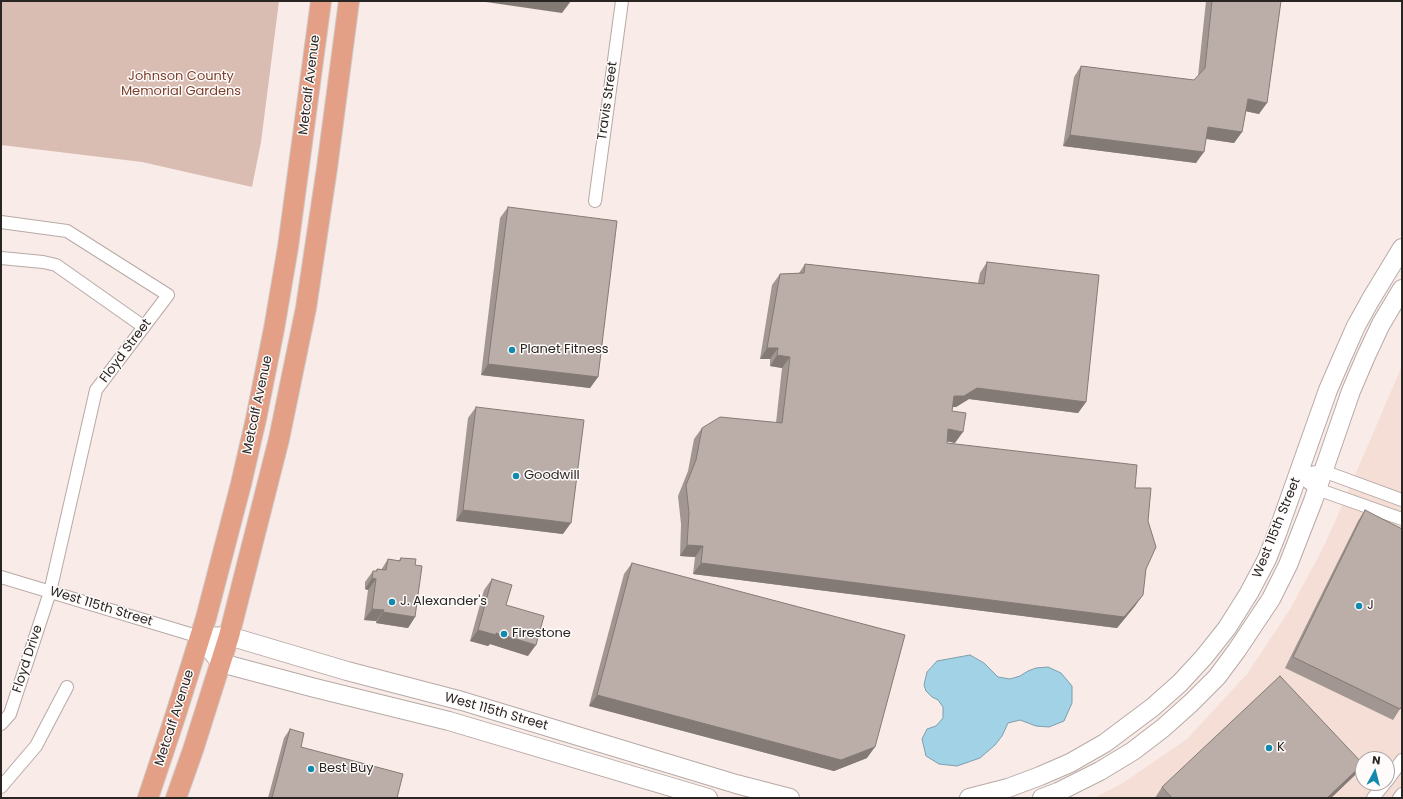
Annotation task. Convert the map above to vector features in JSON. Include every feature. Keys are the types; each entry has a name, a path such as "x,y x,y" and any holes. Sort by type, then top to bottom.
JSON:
{"main road":[{"name":"Metcalf Avenue","path":"148,798 200,637 241,484 274,329 300,165 321,1"},
{"name":"Metcalf Avenue","path":"176,798 193,750 229,636 279,439 306,308 327,168 349,1"}],"street":[{"name":"Travis Street","path":"595,201 622,1"},
{"name":"Floyd Street","path":"1,222 67,231 168,295 96,390 50,592"},
{"name":"West 115th Street","path":"969,798 1008,788 1040,776 1105,743 1153,707 1180,683 1204,657 1226,628 1249,593 1267,559 1328,390 1356,326 1381,280 1402,248"},
{"path":"1,258 43,262 56,265 144,327"},
{"name":"West 115th Street","path":"1042,798 1058,792 1100,771 1132,751 1163,728 1217,677 1237,650 1271,599 1288,565 1317,489 1351,391 1381,324 1402,289"},
{"path":"1298,475 1323,471 1402,500"},
{"path":"1298,475 1317,489 1402,519"},
{"name":"West 115th Street","path":"1,577 200,637 229,636 347,671 462,701 742,786 790,798"},
{"name":"Floyd Drive","path":"1,724 10,714 50,592"},
{"path":"200,637 221,663"},
{"name":"West 115th Street","path":"221,663 449,721 708,798"},
{"path":"1,787 36,746 67,687"},
{"path":"1395,770 1402,760"},
{"path":"1399,798 1402,794"}],"shaded area":[{"path":"1402,366 1402,798 1094,798 1123,783 1187,739 1247,674 1289,611 1321,552"}],"green space":[{"name":"Johnson County Memorial Gardens","path":"1,1 279,1 261,142 252,187 142,162 1,145"}],"water":[{"path":"970,655 984,663 998,677 1010,679 1036,668 1048,667 1061,673 1072,686 1072,703 1064,721 1049,727 1036,726 1020,720 1008,723 1002,736 995,745 980,758 957,766 939,764 926,756 922,739 927,729 936,726 943,718 943,707 938,700 926,691 924,685 927,672 937,661"}],"building":[{"path":"1212,1 1281,1 1267,103 1248,99 1242,132 1208,127 1204,152 1070,135 1081,66 1194,80 1205,68"},
{"path":"508,207 617,221 598,377 488,364"},
{"path":"987,262 1099,275 1086,402 977,388 964,396 954,396 952,411 966,413 963,432 948,429 947,443 1137,465 1135,488 1151,488 1148,521 1156,547 1146,569 1143,595 1124,617 701,563 703,546 687,545 689,513 686,485 696,460 702,428 720,417 782,423 790,357 777,355 778,348 767,348 780,274 804,273 805,264 984,284"},
{"name":"Goodwill","path":"476,407 584,420 571,523 463,510"},
{"name":"J","path":"1365,510 1402,529 1402,706 1400,709 1293,657"},
{"path":"401,558 416,559 415,565 422,566 415,617 383,612 384,610 372,609 376,579 372,578 373,571 377,571 377,569 386,570 388,559 400,561"},
{"path":"632,563 905,635 875,747 841,760 597,695"},
{"path":"492,579 512,585 506,605 544,616 536,645 496,633 496,635 478,630"},
{"name":"K","path":"1280,676 1355,756 1355,772 1327,798 1172,798 1162,787"},
{"name":"Best Buy","path":"290,729 304,733 301,747 403,774 397,798 272,798"}],"place":[{"name":"Planet Fitness","path":"512,350"},
{"name":"Goodwill","path":"516,476"},
{"name":"J. Alexander's","path":"392,602"},
{"name":"J","path":"1359,606"},
{"name":"Firestone","path":"504,634"},
{"name":"K","path":"1269,748"},
{"name":"Best Buy","path":"311,769"}]}
